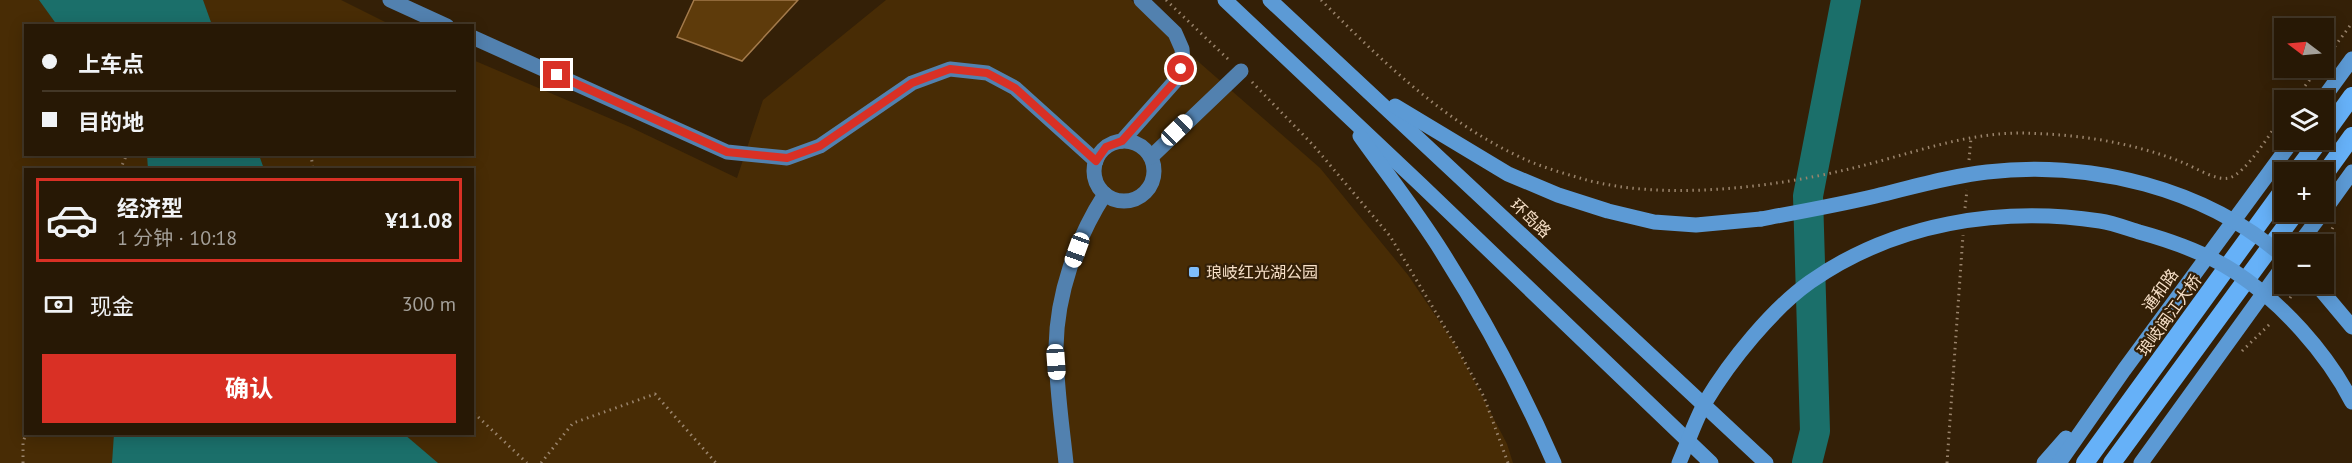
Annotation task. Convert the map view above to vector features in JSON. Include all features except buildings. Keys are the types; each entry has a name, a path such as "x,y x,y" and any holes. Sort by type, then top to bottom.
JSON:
{"highway":[{"path":"2334,121 2352,96"},
{"path":"2333,162 2352,136"},
{"name":"琅岐闽江大桥","path":"2085,463 2274,203"},
{"path":"2112,463 2289,222"}],"main road":[{"path":"1225,0 1711,463"},
{"name":"环岛路","path":"1270,0 1766,463"},
{"path":"2329,90 2352,59"},
{"path":"1361,84 1444,138 1508,174 1558,195 1608,211 1654,222 1696,225 1761,219 1986,172 2064,170 2131,181 2212,208 2262,237 2274,248"},
{"path":"1341,109 1440,249 1475,304 1512,371 1554,463"},
{"name":"通和路","path":"2059,463 2124,370 2286,150"},
{"path":"2334,196 2352,172"},
{"path":"1679,463 1706,402 1728,370 1758,330 1809,283 1845,261 1892,240 1941,224 1981,217 2045,216 2101,221 2163,238 2214,261 2235,272 2289,316 2343,384 2352,402"},
{"path":"2140,463 2274,279"},
{"path":"2324,294 2352,327"},
{"path":"2044,463 2124,370"}],"street":[{"path":"390,0 443,24"},
{"path":"1122,141 1139,145 1150,157 1153,165 1152,182 1140,196 1123,201 1106,194 1095,179 1096,161 1106,147 1122,141 1176,80 1183,62 1182,49 1175,33 1141,0"},
{"path":"474,38 727,152 787,158 820,146 912,83 950,69 987,73 1015,88 1096,161"},
{"path":"1150,157 1241,71"},
{"path":"1066,463 1056,362 1059,310 1077,250 1106,194"}],"path":[{"path":"1166,0 1241,71 1313,145 1390,236 1484,397 1508,463"},
{"path":"1320,0 1376,55 1470,130 1523,159 1585,180 1642,190 1751,186 1846,170 1971,138 2019,133 2088,136 2157,152 2219,177 2230,178 2242,171 2274,127"},
{"path":"2334,47 2352,23"},
{"path":"2302,90 2311,78"},
{"path":"1969,161 1971,138"},
{"path":"1965,219 1967,184"},
{"path":"1947,463 1964,231"},
{"path":"2290,299 2293,294"},
{"path":"2236,357 2273,322"},
{"path":"541,463 573,423 655,394 716,463"},
{"path":"474,411 526,463"},
{"path":"24,463 23,442 26,435"}],"shaded area":[{"path":"0,0 341,0 389,24 24,24 24,156 474,156 474,60 630,127 737,178 763,100 886,0 1131,0 1320,168 1408,275 1456,346 1507,444 1513,463 0,463"}],"water":[{"path":"39,0 203,0 212,24 56,24"},
{"path":"147,156 259,156 264,168 148,168"},
{"path":"114,435 405,435 438,463 112,463"}],"waterway":[{"path":"1807,463 1815,431 1808,196 1846,0"}],"place":[{"name":"琅岐红光湖公园","path":"1194,272"}],"route":[{"path":"557,75 727,152 787,158 820,146 912,83 950,69 987,73 1015,88 1096,161 1106,147 1122,141 1176,80 1181,69"}]}
